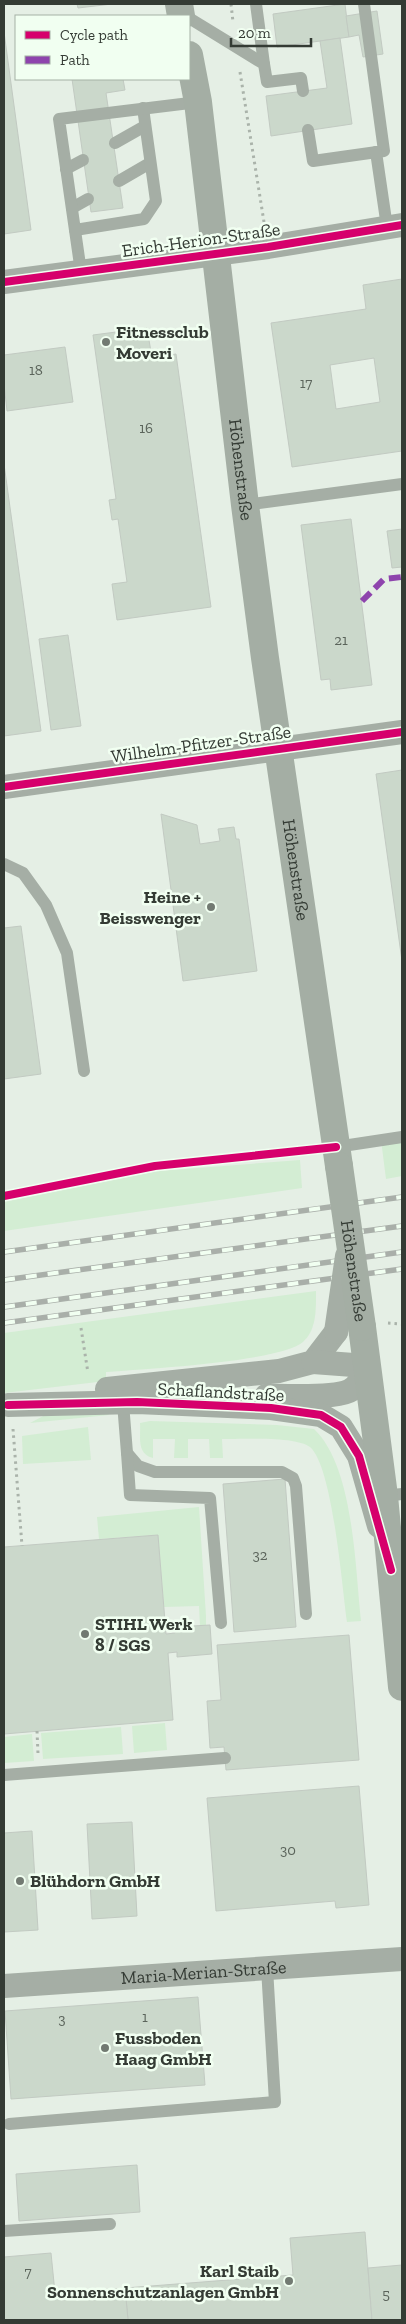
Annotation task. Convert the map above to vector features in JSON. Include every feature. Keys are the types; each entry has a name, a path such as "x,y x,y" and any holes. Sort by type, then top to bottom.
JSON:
{"main road":[{"name":"Höhenstraße","path":"190,60 198,102 217,254 245,505 278,749 349,1239 349,1329 367,1366 393,1495 391,1570 402,1687"}],"street":[{"name":"Erich-Herion-Straße","path":"4,282 268,247 395,226"},
{"name":"Wilhelm-Pfitzer-Straße","path":"4,787 402,732"},
{"path":"313,1362 349,1329"},
{"name":"Schaflandstraße","path":"313,1362 367,1366 362,1378 351,1391 333,1395 245,1396 130,1402 6,1405 91,1391 279,1371 313,1362"},
{"name":"Schaflandstraße","path":"130,1402 270,1408 321,1415 341,1427 359,1456 391,1570"},
{"name":"Maria-Merian-Straße","path":"4,1986 402,1959"}],"lane":[{"path":"256,4 267,82 301,78 303,91"},
{"path":"308,130 313,161 384,151 364,4"},
{"path":"190,17 264,64"},
{"path":"81,272 59,119 198,102"},
{"path":"75,230 144,219 156,201 143,108"},
{"path":"115,142 146,126"},
{"path":"376,152 395,226"},
{"path":"66,170 83,160"},
{"path":"119,181 150,163"},
{"path":"72,208 88,199"},
{"path":"245,505 402,484"},
{"path":"4,864 23,873 46,905 67,953 84,1071"},
{"path":"338,1156 402,1138"},
{"path":"130,1402 127,1453 130,1495 210,1498 221,1623"},
{"path":"127,1453 138,1466 155,1472 282,1472 294,1478 306,1614"},
{"path":"4,1775 225,1758"},
{"path":"9,2124 275,2102 267,1968"},
{"path":"4,2232 110,2224"}],"path":[{"path":"230,4 268,247"},
{"path":"81,1328 91,1391"},
{"path":"6,1405 14,1436 22,1546"}],"green space":[{"path":"402,1138 402,1176 386,1179 381,1140"},
{"path":"300,1160 302,1188 4,1231 4,1202 159,1171"},
{"path":"316,1291 315,1318 311,1331 303,1342 289,1349 268,1355 209,1363 106,1372 106,1381 4,1393 4,1333"},
{"path":"107,1412 109,1415 30,1423 47,1414"},
{"path":"150,1421 277,1425 314,1429 327,1446 337,1467 345,1492 354,1547 361,1621 347,1622 335,1529 325,1478 318,1459 310,1447 293,1441 222,1439 223,1458 210,1458 209,1439 188,1439 188,1458 174,1458 175,1439 153,1439 153,1458 144,1453 140,1444 140,1423"},
{"path":"88,1427 91,1460 23,1464 22,1436"},
{"path":"199,1507 206,1616 206,1625 200,1626 199,1606 164,1607 158,1535 99,1539 97,1517"},
{"path":"165,1723 167,1750 134,1753 132,1726"},
{"path":"121,1727 123,1754 43,1759 41,1733"},
{"path":"32,1734 34,1761 4,1763 4,1737"}],"building":[{"path":"77,4 112,4 78,8"},
{"path":"345,4 349,37 277,47 273,14"},
{"path":"377,11 383,54 363,57 359,35 349,37 346,16"},
{"path":"4,32 31,230 4,234"},
{"path":"340,38 352,124 271,136 266,96 327,88 320,41"},
{"path":"72,80 123,80 125,90 106,93 123,208 91,212"},
{"path":"402,279 402,451 292,467 271,323 366,309 363,285","holes":["374,358 380,402 336,409 330,365"]},
{"path":"147,328 152,358 176,354 211,607 117,620 112,584 127,582 118,519 112,520 109,500 116,499 93,335"},
{"path":"65,347 73,402 7,411 4,384 4,355"},
{"path":"4,464 41,731 4,736"},
{"path":"351,519 372,685 331,690 330,679 321,680 301,525"},
{"path":"402,529 402,567 392,568 387,531"},
{"path":"68,635 81,726 51,730 39,639"},
{"path":"402,770 402,961 376,774"},
{"name":"Heine + Beisswenger","path":"161,814 197,825 200,844 220,841 218,829 234,827 236,839 239,839 257,971 183,981"},
{"path":"21,926 41,1074 4,1079 4,928"},
{"path":"285,1479 296,1627 234,1632 223,1484"},
{"name":"STIHL Werk 8 / SGS","path":"158,1535 166,1634 175,1633 175,1627 210,1625 212,1654 177,1657 177,1652 168,1653 173,1720 4,1734 4,1547"},
{"path":"349,1635 359,1760 226,1770 224,1747 210,1748 207,1701 221,1700 217,1645"},
{"path":"359,1786 369,1905 336,1908 335,1901 216,1911 207,1798"},
{"path":"132,1822 137,1916 92,1919 87,1824"},
{"name":"Blühdorn GmbH","path":"32,1831 38,1930 4,1932 4,1833"},
{"name":"Fussboden Haag GmbH","path":"198,1997 205,2085 11,2099 5,2011"},
{"path":"137,2165 140,2212 19,2221 16,2174"},
{"name":"Karl Staib Sonnenschutzanlagen GmbH","path":"365,2232 372,2320 128,2320 125,2288 293,2275 290,2238"},
{"path":"51,2253 55,2293 125,2288 128,2320 4,2320 4,2257"},
{"path":"402,2265 402,2320 372,2320 368,2268"}],"railway":[{"path":"4,1252 402,1197"},
{"path":"4,1280 402,1226"},
{"path":"4,1307 402,1252"},
{"path":"4,1323 402,1269"}],"marked path":[{"path":"362,601 384,579 402,577"}],"cycle path":[{"path":"4,282 268,247 402,225"},
{"path":"4,787 402,732"},
{"path":"4,1196 155,1166 336,1147"},
{"path":"8,1405 137,1402 271,1408 321,1415 341,1427 359,1456 391,1570"}],"place":[{"name":"Fitnessclub Moveri","path":"106,342"},
{"name":"Heine + Beisswenger","path":"211,907"},
{"name":"STIHL Werk 8 / SGS","path":"85,1634"},
{"name":"Blühdorn GmbH","path":"20,1881"},
{"name":"Fussboden Haag GmbH","path":"105,2048"},
{"name":"Karl Staib Sonnenschutzanlagen GmbH","path":"289,2281"}]}
